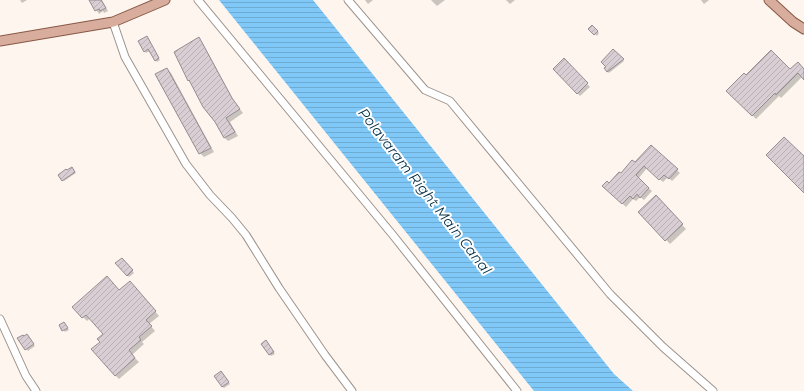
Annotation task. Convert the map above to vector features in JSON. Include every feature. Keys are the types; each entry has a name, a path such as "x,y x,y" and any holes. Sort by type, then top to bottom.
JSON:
{"main road":[{"path":"0,41 113,22 165,0"},
{"path":"769,0 793,22 804,29"}],"street":[{"path":"198,0 392,234 517,391"},
{"path":"348,0 425,90 450,101 610,294 663,347 713,391"},
{"path":"113,22 125,57 186,164 202,185 246,235 279,288 325,355 352,391"},
{"path":"0,322 26,376 36,391"}],"water":[{"name":"Polavaram Right Main Canal","path":"219,0 313,0 614,374 633,391 534,391"}],"building":[{"path":"89,0 101,0 106,8 100,11 99,9 95,11"},
{"path":"592,25 598,31 594,35 588,29"},
{"path":"147,36 159,58 155,61 148,49 144,52 138,41"},
{"path":"199,37 232,98 240,109 226,118 235,132 224,138 215,122 203,107 174,52"},
{"path":"613,49 624,59 607,72 604,68 606,67 601,62"},
{"path":"771,50 790,69 798,62 804,69 804,80 798,73 752,116 726,91 744,73 746,75"},
{"path":"564,58 588,83 577,94 553,69"},
{"path":"167,68 211,148 199,154 155,74"},
{"path":"784,137 804,156 804,193 766,155"},
{"path":"651,145 678,169 669,179 664,175 659,180 644,166 636,175 649,188 640,198 637,194 633,199 630,196 622,204 602,186 607,181 609,183 619,172 621,173 632,160 635,162"},
{"path":"72,167 75,172 62,181 58,175 66,169 67,170"},
{"path":"656,195 683,224 665,241 638,212"},
{"path":"122,258 133,270 127,276 115,263"},
{"path":"107,276 119,290 130,281 156,311 146,320 152,326 139,337 141,340 129,350 135,358 115,376 91,349 100,342 97,339 103,334 86,315 82,318 72,307"},
{"path":"64,322 68,328 62,331 59,325"},
{"path":"27,334 34,344 25,350 17,338"},
{"path":"266,340 274,352 269,355 261,344"},
{"path":"221,371 229,382 222,387 214,376"}]}
